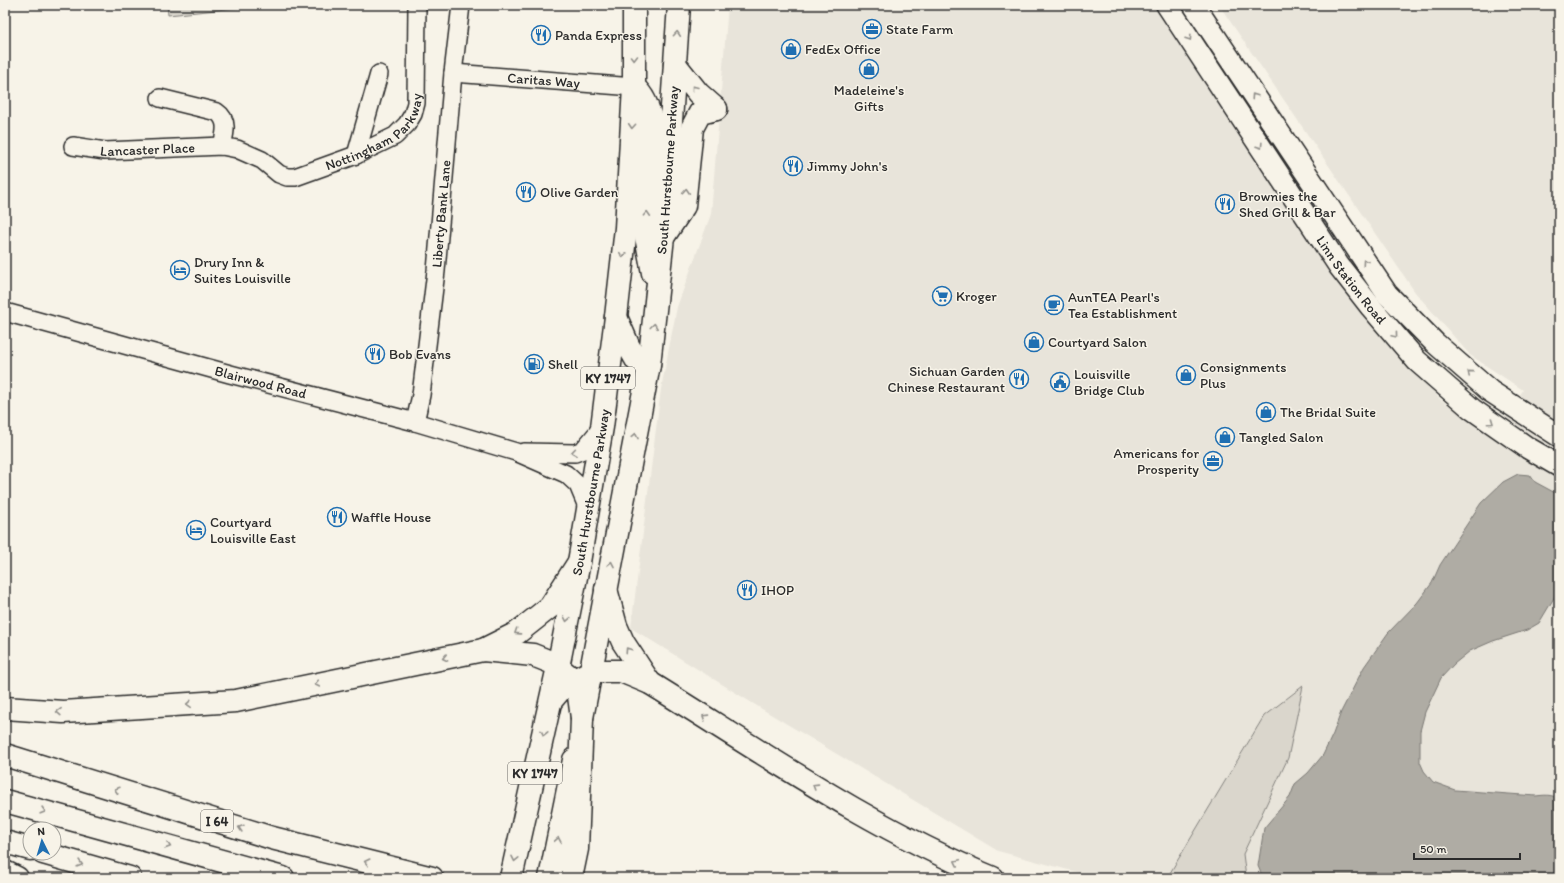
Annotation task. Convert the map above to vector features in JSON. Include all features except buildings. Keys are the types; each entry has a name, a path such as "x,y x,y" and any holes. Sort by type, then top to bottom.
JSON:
{"main road":[{"name":"South Hurstbourne Parkway","path":"550,878 582,718 574,673 578,562 602,427 626,228 634,87 634,5"},
{"name":"South Hurstbourne Parkway","path":"574,673 606,589 649,365 663,238 679,5"},
{"path":"663,238 684,206 692,128 700,112 716,109 698,93 675,64"},
{"path":"634,87 644,98 651,118 646,236 658,293"},
{"path":"616,317 637,361 649,365"},
{"path":"5,708 63,712 236,702 483,650 517,632 550,607 578,562"},
{"path":"606,589 622,642 650,683"},
{"path":"483,650 533,655 574,673 621,671 650,683 848,806 918,844 993,878"},
{"name":"KY 1747","path":"511,878 550,701 574,673"},
{"path":"571,878 577,849 582,718"},
{"name":"I 64","path":"5,755 272,838 432,878"},
{"path":"5,801 283,878"},
{"path":"5,842 22,847"},
{"path":"62,858 130,878"},
{"path":"5,872 16,878"}],"street":[{"name":"Nottingham Parkway","path":"287,177 303,174 356,155 395,136 407,124 413,114 417,95 417,5"},
{"name":"Liberty Bank Lane","path":"414,422 421,395 436,271 453,73 461,5"},
{"name":"Linn Station Road","path":"1167,5 1339,266 1371,307 1417,361 1472,409 1528,448 1559,466"},
{"name":"Linn Station Road","path":"1194,5 1388,294 1435,343 1490,391 1559,436"},
{"name":"Caritas Way","path":"453,73 634,87"},
{"path":"356,155 379,74"},
{"path":"160,98 217,112 221,115 225,123 226,131 222,146"},
{"name":"Lancaster Place","path":"73,146 105,150 222,146 237,149 262,160 279,174 287,177"},
{"name":"Blairwood Road","path":"5,312 230,374 414,422 516,452 566,474 578,485 588,509"},
{"name":"Blairwood Road","path":"516,452 575,453 583,450 602,427"}],"shaded area":[{"path":"167,5 245,5 246,7 168,15"},
{"path":"728,5 1157,5 1355,305 1440,399 1494,438 1523,390 1470,355 1415,292 1219,5 1559,5 1559,878 1246,878 1242,854 1288,758 1303,686 1264,716 1167,878 1098,878 998,851 631,628 661,389 677,307 711,214"},
{"path":"1518,474 1530,475 1535,482 1559,495 1559,589 1539,623 1527,630 1493,641 1470,651 1454,664 1441,678 1425,712 1420,731 1420,762 1424,771 1433,782 1455,790 1536,796 1548,795 1559,799 1559,878 1263,878 1258,866 1264,828 1290,797 1295,784 1308,773 1323,755 1341,712 1364,667 1388,633 1417,603 1432,583 1440,565 1481,503 1503,482"},
{"path":"1303,686 1288,758 1243,854 1246,878 1167,878 1264,716"}],"place":[{"name":"State Farm","path":"872,29"},
{"name":"Panda Express","path":"541,35"},
{"name":"FedEx Office","path":"791,49"},
{"name":"Madeleine's Gifts","path":"869,69"},
{"name":"Jimmy John's","path":"793,166"},
{"name":"Olive Garden","path":"526,192"},
{"name":"Brownies the Shed Grill & Bar","path":"1225,204"},
{"name":"Drury Inn & Suites Louisville","path":"180,270"},
{"name":"Kroger","path":"942,296"},
{"name":"AunTEA Pearl's Tea Establishment","path":"1054,305"},
{"name":"Courtyard Salon","path":"1034,342"},
{"name":"Bob Evans","path":"375,354"},
{"name":"Shell","path":"534,364"},
{"name":"Consignments Plus","path":"1186,375"},
{"name":"Sichuan Garden Chinese Restaurant","path":"1019,379"},
{"name":"Louisville Bridge Club","path":"1060,382"},
{"name":"The Bridal Suite","path":"1266,412"},
{"name":"Tangled Salon","path":"1225,437"},
{"name":"Americans for Prosperity","path":"1213,461"},
{"name":"Waffle House","path":"337,517"},
{"name":"Courtyard Louisville East","path":"196,530"},
{"name":"IHOP","path":"747,590"}]}
